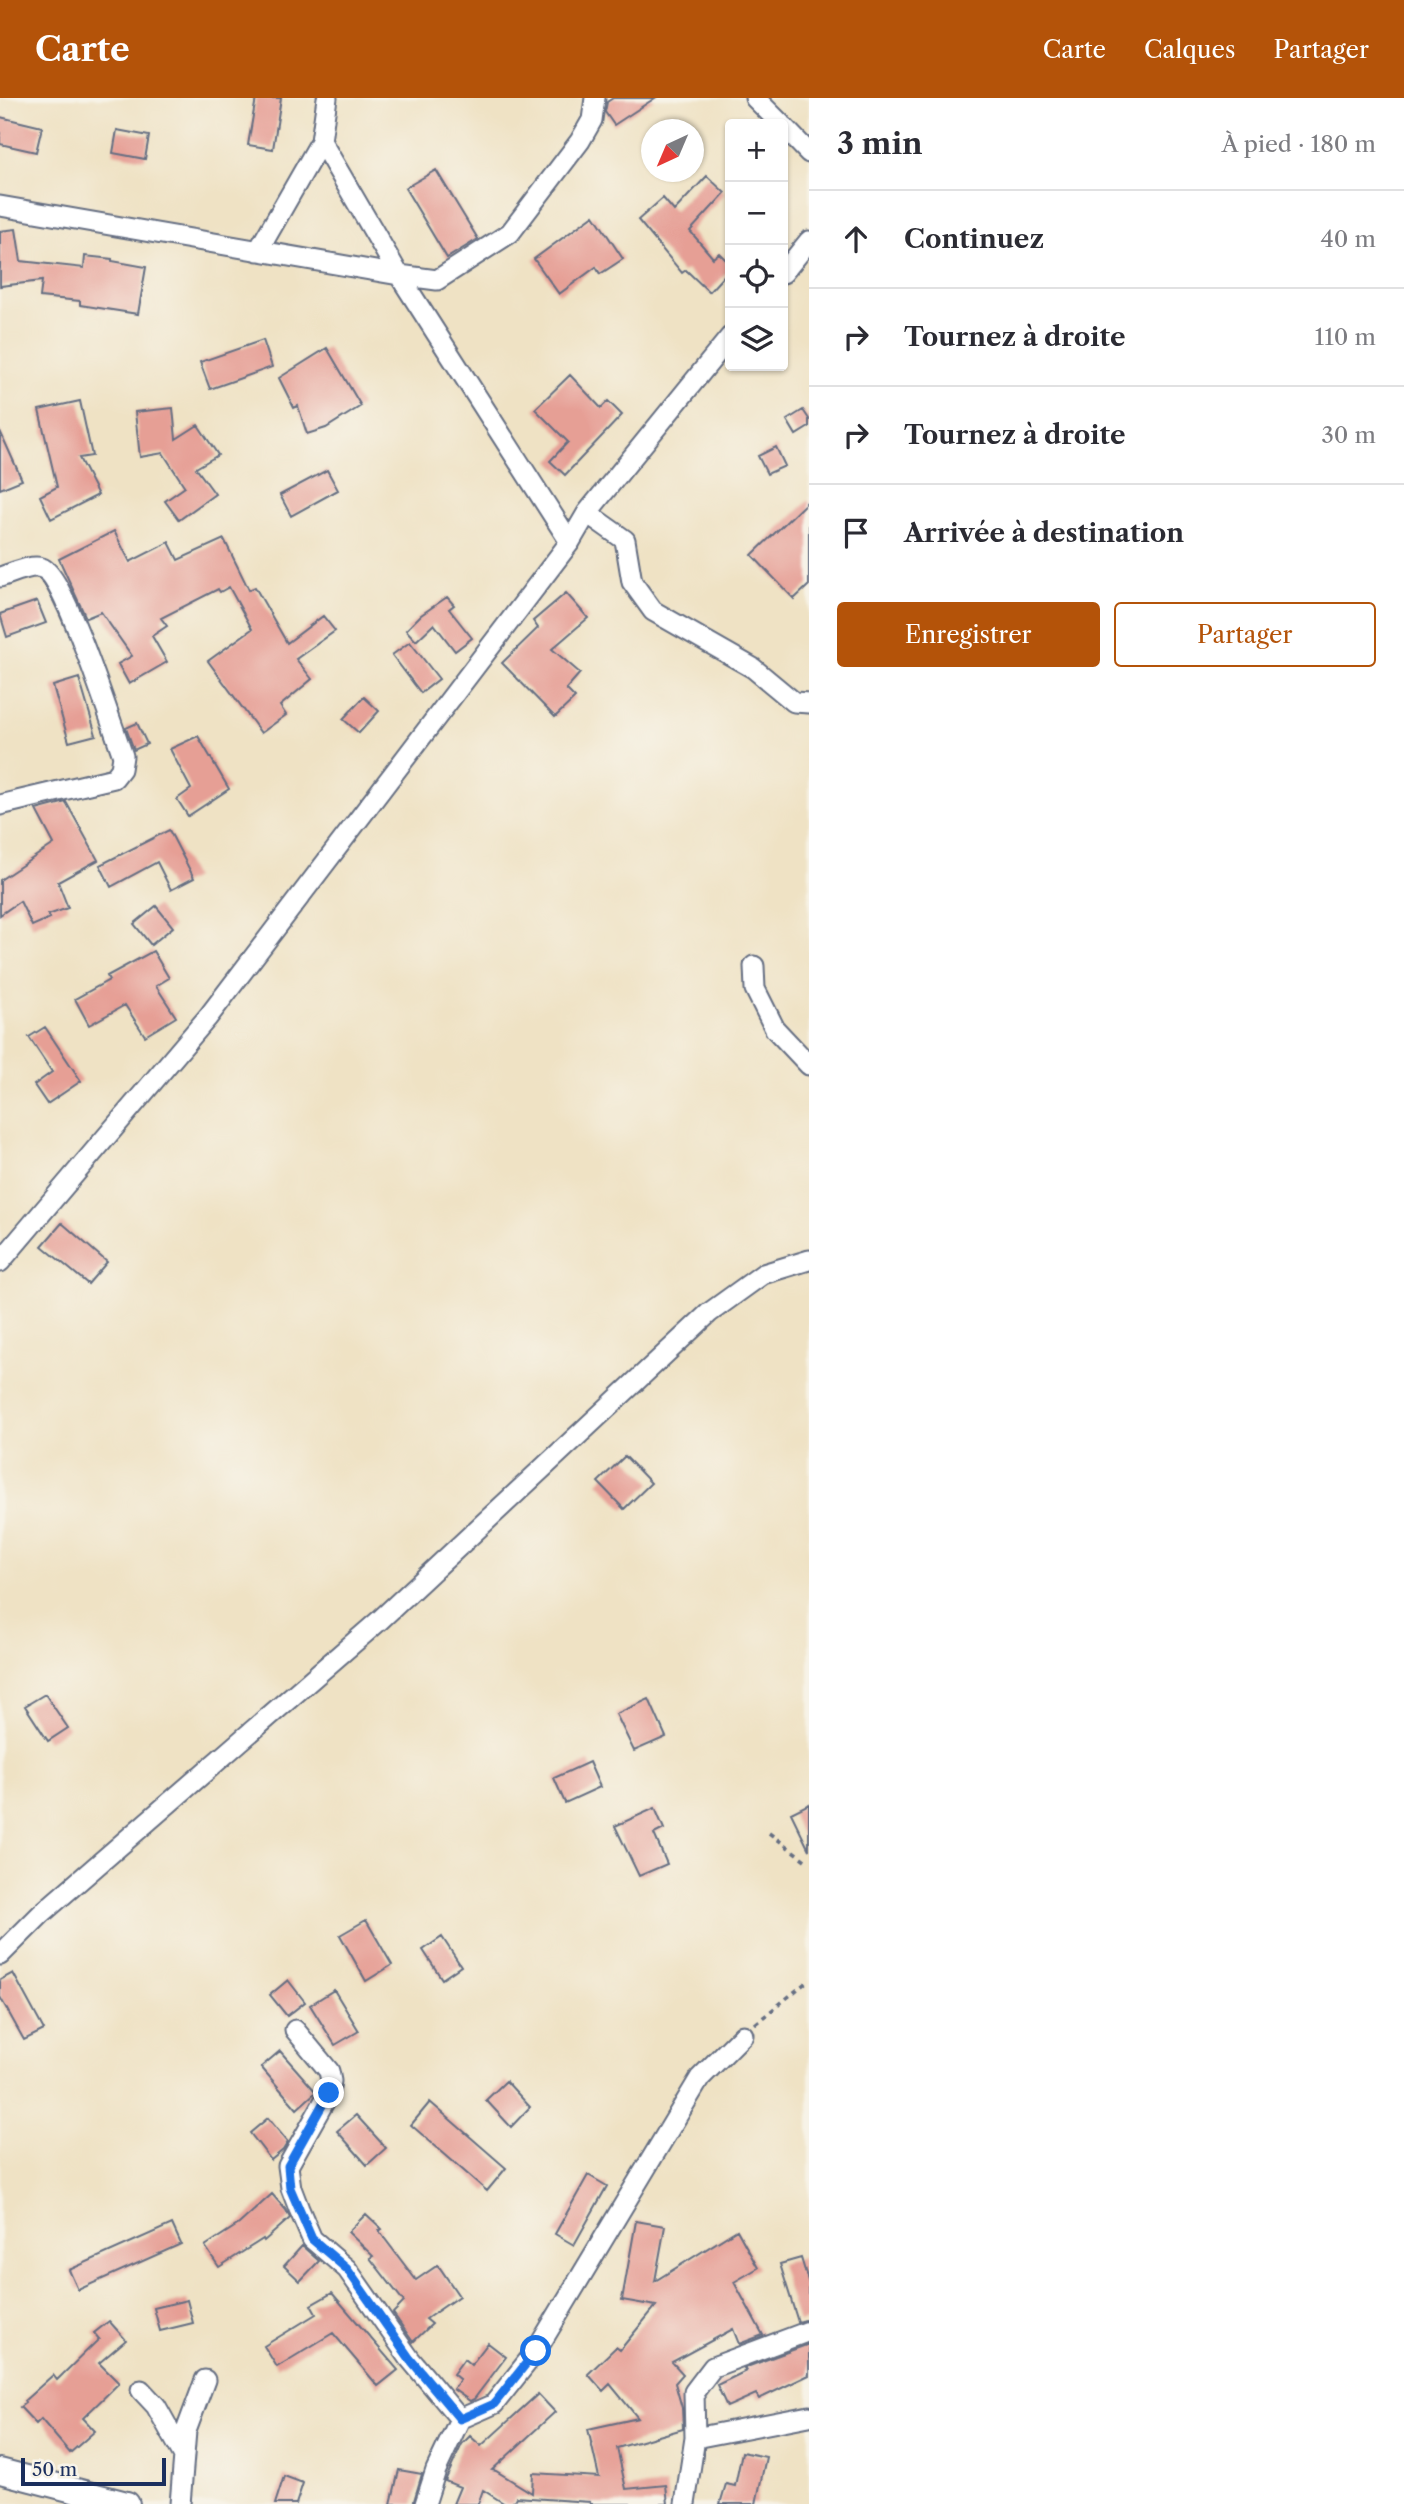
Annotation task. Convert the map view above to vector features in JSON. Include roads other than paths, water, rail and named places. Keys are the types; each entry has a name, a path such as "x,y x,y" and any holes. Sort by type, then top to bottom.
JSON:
{"street":[{"path":"258,251 321,141 327,98"},
{"path":"0,206 437,280 510,233 580,141 592,120 595,98"},
{"path":"755,98 776,119"},
{"path":"788,131 809,153"},
{"path":"321,141 399,275 569,542"},
{"path":"788,267 809,241"},
{"path":"0,1262 208,1017 569,542 587,513 725,343"},
{"path":"587,513 625,540 632,582 653,611 753,668 794,702 809,703"},
{"path":"0,577 35,567 50,572 72,614 123,757 121,769 114,778 0,805"},
{"path":"754,966 755,989 775,1029 809,1065"},
{"path":"0,1955 41,1914 380,1620 709,1313 763,1274 809,1260"},
{"path":"295,2030 329,2071 331,2081 329,2093 288,2166 290,2188 312,2239 347,2269 410,2359 460,2419"},
{"path":"425,2504 436,2470 460,2419 494,2404 536,2351 700,2078 743,2035"},
{"path":"685,2504 695,2438 694,2392 713,2367 809,2331"},
{"path":"180,2504 188,2421 205,2380"},
{"path":"141,2390 156,2406 185,2457"},
{"path":"695,2438 809,2416"},
{"path":"0,2471 127,2504"}]}
